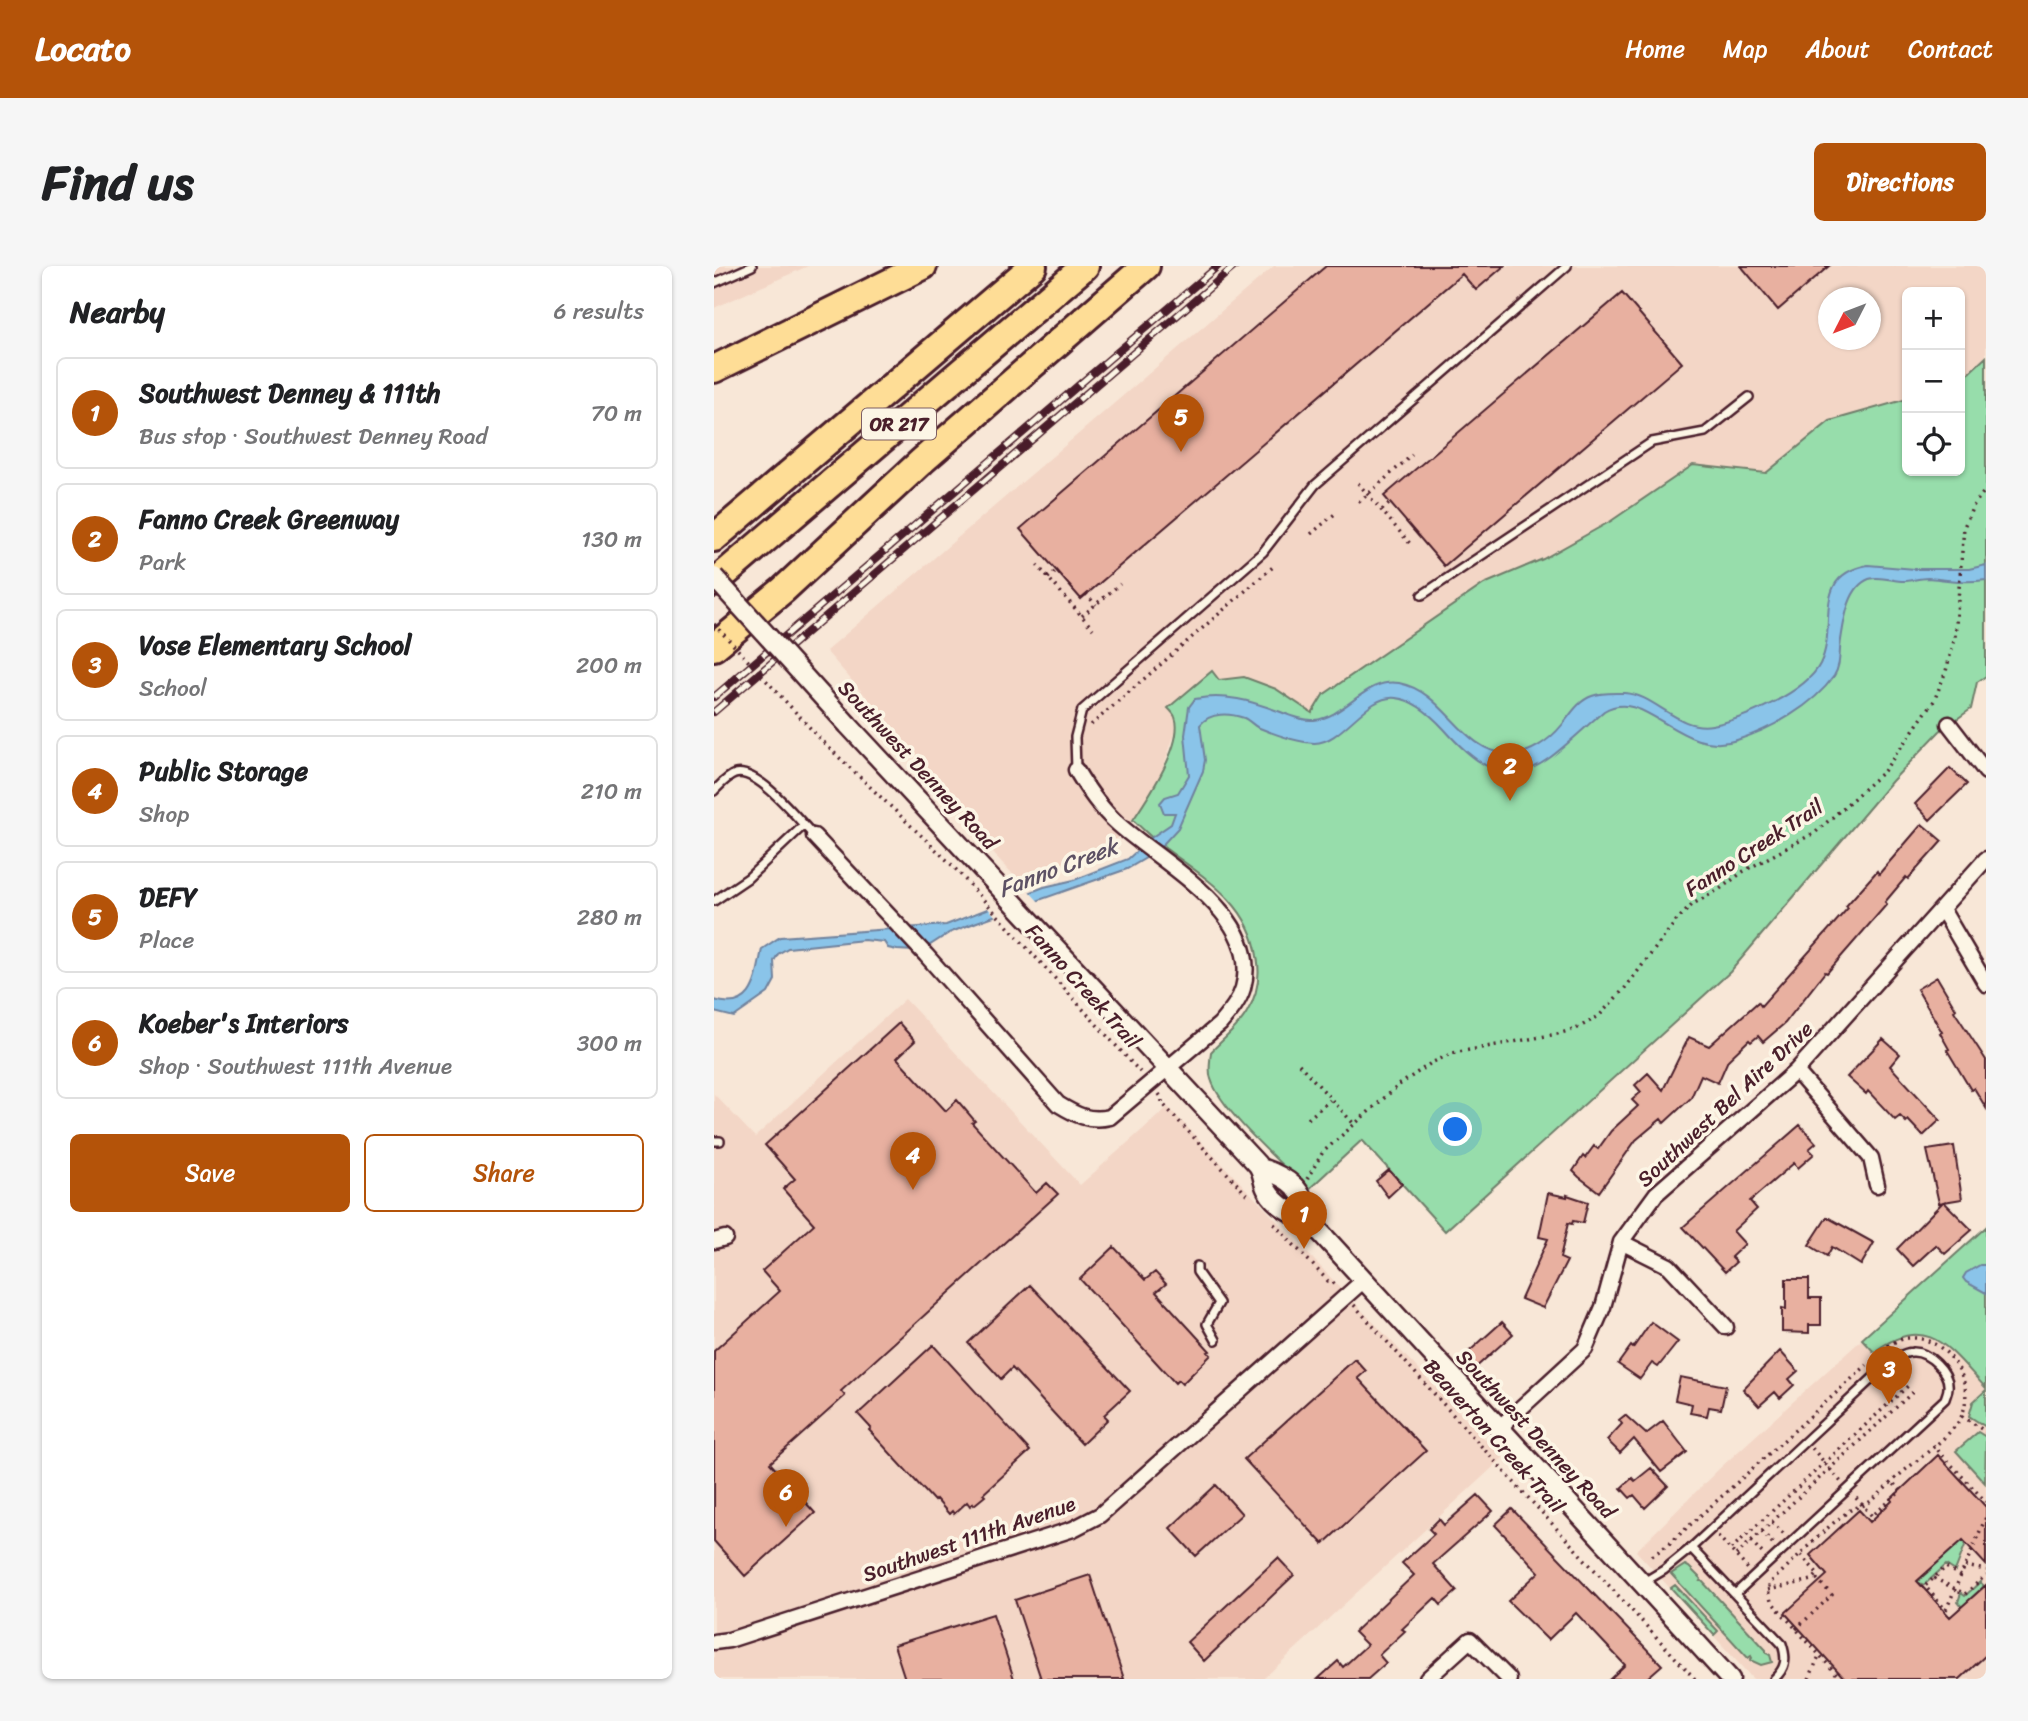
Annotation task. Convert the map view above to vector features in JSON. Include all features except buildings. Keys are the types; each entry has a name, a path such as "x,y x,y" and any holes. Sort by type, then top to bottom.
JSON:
{"highway":[{"path":"714,369 923,266"},
{"name":"OR 217","path":"714,538 1033,266"},
{"name":"OR 217","path":"714,583 1085,266"},
{"path":"718,636 750,617 783,590 922,461 1146,266"}],"street":[{"name":"Southwest Denney Road","path":"714,576 848,725 1261,1168 1282,1175 1305,1199 1308,1220 1730,1679"},
{"path":"1950,724 1986,772"},
{"path":"809,831 926,955 1058,1104 1077,1116 1095,1120 1110,1116 1220,1024 1235,1006 1246,970 1244,950 1236,930 1223,911 1118,824 1093,798 1076,769"},
{"name":"Southwest Bel Aire Drive","path":"1499,1428 1585,1349 1603,1307 1621,1242 1656,1194 1796,1071 1986,859"},
{"path":"1942,909 1986,984"},
{"path":"1796,1071 1871,1157 1877,1185"},
{"path":"1621,1242 1669,1266 1726,1327"},
{"name":"Southwest 111th Avenue","path":"714,1642 729,1640 1075,1528 1100,1515 1364,1280"},
{"path":"1427,1679 1471,1640 1509,1679"}],"lane":[{"path":"714,283 752,266"},
{"path":"1076,769 1075,737 1082,710 1263,552 1315,485 1567,266"},
{"path":"1422,595 1652,442 1705,432 1749,397"},
{"path":"714,791 735,774 748,773 763,784 809,831 714,901"},
{"path":"1197,1266 1197,1272 1219,1303 1207,1324 1216,1340"},
{"path":"1642,1583 1692,1548 1892,1360 1913,1352 1924,1354 1936,1362 1949,1387 1945,1399 1735,1594"},
{"path":"1692,1548 1782,1644 1785,1665 1774,1679"}],"path":[{"path":"1359,502 1412,455"},
{"path":"1359,483 1412,546"},
{"name":"Fanno Creek Trail","path":"1306,1181 1323,1152 1414,1074 1442,1057 1557,1034 1589,1023 1599,1016 1693,904 1744,871 1801,842 1857,797 1894,760 1934,701 1955,637 1961,557 1968,515 1986,489"},
{"path":"1382,510 1390,503"},
{"path":"1311,534 1336,513"},
{"path":"1037,565 1093,629"},
{"path":"1089,730 1091,725 1138,681 1274,566"},
{"path":"1048,578 1056,571"},
{"path":"1082,617 1119,584"},
{"path":"1086,594 1096,605"},
{"name":"Fanno Creek Trail","path":"718,636 824,743 950,863 1149,1083 1162,1098 1162,1103 1250,1198"},
{"path":"1298,1064 1354,1124"},
{"path":"1308,1119 1331,1099"},
{"name":"Beaverton Creek Trail","path":"1268,1217 1328,1281 1332,1281 1346,1296 1695,1679"},
{"path":"1768,1590 1770,1583 1850,1510 1868,1503 1952,1429 1962,1416 1966,1407 1966,1379 1960,1365 1943,1347 1930,1340 1913,1338 1888,1345 1878,1355"},
{"path":"1652,1556 1670,1544 1867,1364"},
{"path":"1731,1549 1910,1384"},
{"path":"1736,1555 1915,1390"},
{"path":"1962,1416 1986,1432"},
{"path":"1872,1419 1877,1425"},
{"path":"1933,1445 1986,1502"},
{"path":"1777,1506 1783,1512"},
{"path":"1700,1516 1768,1590 1771,1601 1841,1679"},
{"path":"1960,1576 1946,1567 1925,1586 1946,1609 1986,1517"},
{"path":"1772,1522 1791,1542"},
{"path":"1982,1528 1986,1533"},
{"path":"1762,1531 1780,1552"},
{"path":"1751,1541 1770,1561"},
{"path":"1768,1590 1812,1580 1818,1574 1801,1555"},
{"path":"1965,1566 1986,1570"},
{"path":"1934,1578 1965,1594 1986,1575"},
{"path":"1796,1630 1832,1595 1815,1577"},
{"path":"1810,1679 1819,1656"}],"shaded area":[{"path":"714,266 808,266 714,308"},
{"path":"1274,266 1986,266 1986,357 1965,376 1965,287 1902,287 1902,400 1830,421 1766,473 1693,465 1611,521 1543,559 1484,584 1323,695 1312,713 1276,689 1244,677 1219,680 1213,672 1175,717 1176,730 1158,783 1111,846 1088,859 1021,883 980,839 883,716 826,651"},
{"path":"905,999 1080,1185 1168,1107 1503,1458 1263,1679 714,1679 714,1094 755,1137"},
{"path":"1986,1227 1986,1679 1753,1679 1636,1551 1720,1468"}],"green space":[{"path":"1986,357 1986,676 1977,682 1971,709 1940,731 1892,781 1730,972 1445,1231 1362,1140 1308,1190 1239,1121 1217,1092 1210,1076 1211,1052 1244,1018 1258,985 1257,956 1244,920 1221,891 1133,820 1163,770 1175,741 1175,717 1168,708 1212,671 1219,680 1244,677 1276,689 1312,713 1323,695 1484,584 1543,559 1611,521 1693,465 1766,473 1830,421 1902,400 1902,476 1965,476 1965,376"},
{"path":"1986,1227 1986,1388 1949,1349 1924,1335 1909,1335 1893,1340 1874,1352 1862,1339"},
{"path":"1986,1390 1986,1427 1969,1416 1973,1402"},
{"path":"1978,1432 1986,1437 1985,1483 1956,1451"},
{"path":"1963,1539 1966,1543 1955,1571 1946,1565 1924,1585 1917,1582"},
{"path":"1685,1565 1766,1650 1772,1662 1761,1665 1750,1660 1751,1656 1748,1658 1671,1574"},
{"path":"1980,1582 1984,1586 1962,1607 1958,1602 1961,1593 1965,1596"},
{"path":"1675,1585 1718,1631 1714,1635 1671,1588"}],"water":[{"path":"1868,565 1915,569 1969,569 1986,565 1986,580 1928,578 1902,581 1878,578 1862,583 1848,605 1839,663 1834,676 1803,707 1764,730 1737,740 1717,743 1698,740 1650,714 1619,706 1604,711 1543,762 1526,771 1508,773 1489,767 1468,753 1422,709 1403,699 1385,699 1374,703 1334,736 1314,743 1278,735 1238,716 1214,716 1200,725 1205,760 1203,771 1178,828 1156,852 1127,869 977,922 914,951 897,950 888,948 884,942 864,940 788,948 778,954 774,961 775,980 768,993 734,1017 714,1012 714,1000 738,1001 745,997 755,981 762,949 780,937 946,925 1044,887 1074,880 1128,859 1171,824 1175,813 1164,813 1160,803 1165,797 1178,793 1189,775 1185,735 1189,707 1195,699 1238,699 1300,719 1314,720 1336,712 1376,686 1399,683 1429,697 1477,743 1508,754 1538,746 1557,731 1583,701 1600,694 1635,695 1688,723 1712,725 1740,717 1772,703 1813,674 1825,649 1832,591 1838,580 1850,571"},
{"path":"1980,1265 1986,1265 1986,1293 1963,1278 1966,1273"}],"pier":[{"path":"1028,890 1040,903 997,918 985,905"}],"railway":[{"path":"714,697 1218,266"},
{"path":"714,712 1235,266"}],"place":[{"name":"DEFY","path":"1181,452"},
{"name":"Fanno Creek Greenway","path":"1510,801"},
{"name":"Public Storage","path":"913,1190"},
{"name":"Southwest Denney & 111th","path":"1304,1249"},
{"name":"Vose Elementary School","path":"1889,1404"},
{"name":"Koeber's Interiors","path":"786,1527"}],"water label":[{"name":"Fanno Creek","path":"1058,868"}]}
